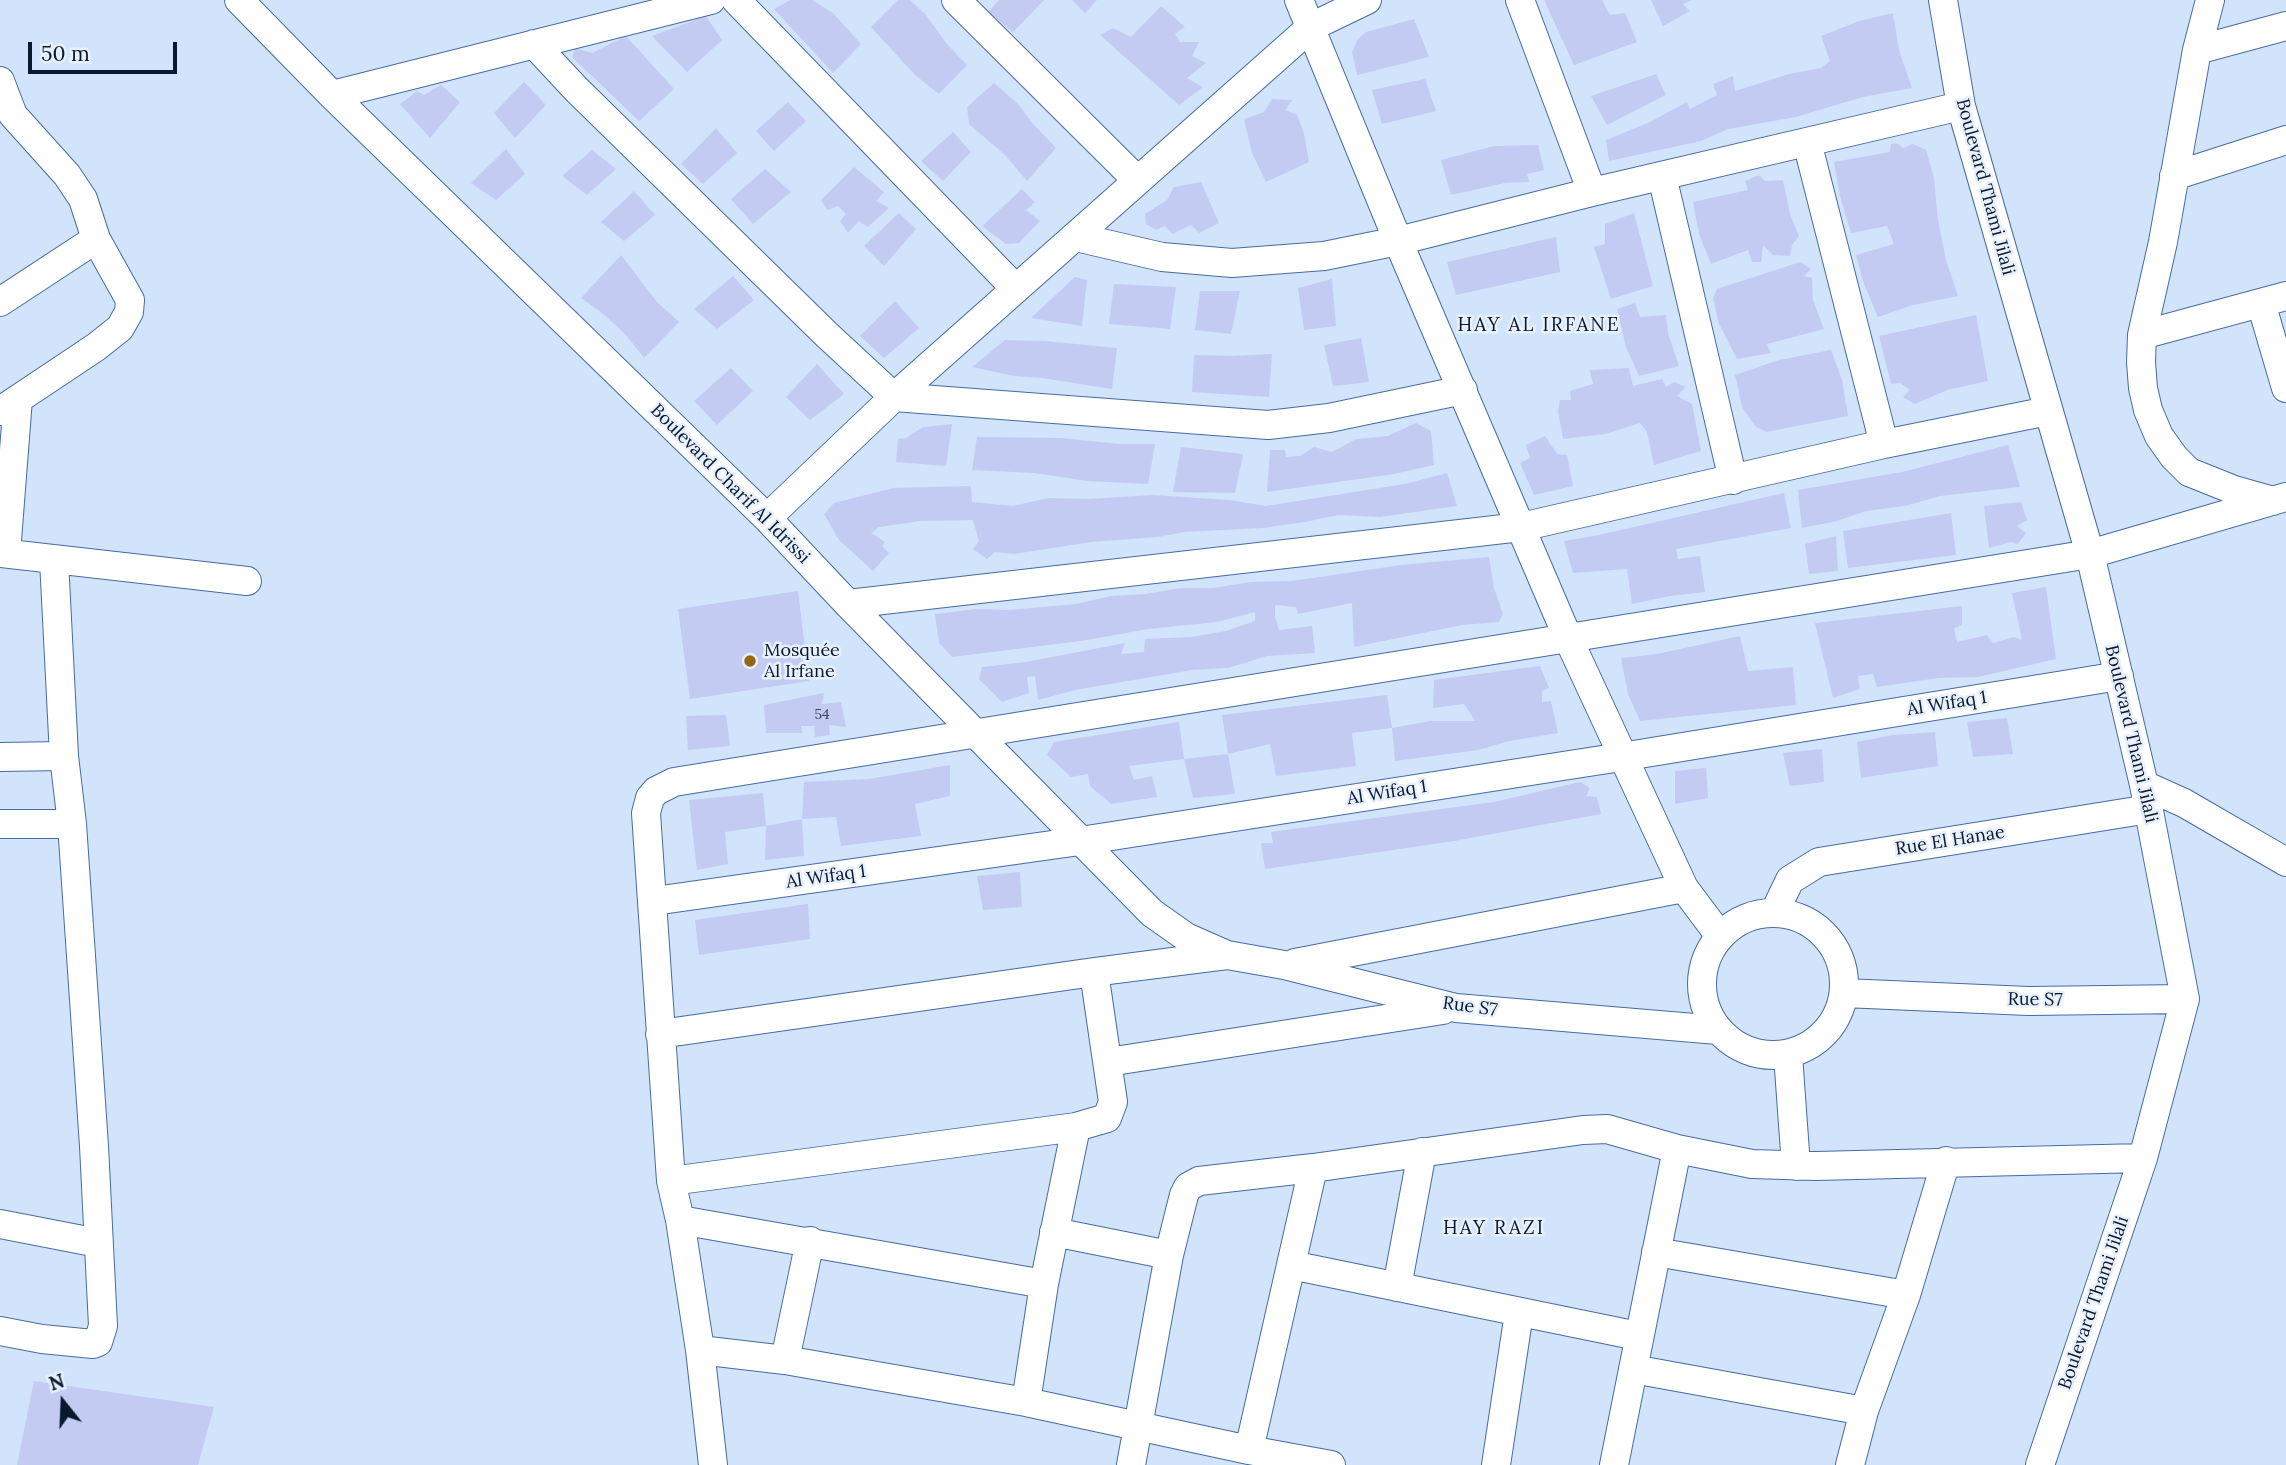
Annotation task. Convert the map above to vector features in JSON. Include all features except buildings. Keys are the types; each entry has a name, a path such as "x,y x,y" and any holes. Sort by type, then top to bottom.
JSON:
{"street":[{"name":"Boulevard Charif Al Idrissi","path":"239,0 332,95 767,518 1152,913 1186,937 1227,956"},
{"path":"332,95 711,0"},
{"path":"736,0 1016,289"},
{"path":"956,0 1137,180"},
{"path":"1299,0 1398,241 1621,757 1684,888 1720,936"},
{"path":"767,518 894,397 1311,27 1367,0"},
{"path":"1520,0 1592,192"},
{"name":"Boulevard Thami Jilali","path":"1943,0 1961,106 2090,554 2146,797 2185,999 2143,1158 2040,1465"},
{"path":"2210,0 2197,50 2163,242 2142,335 2141,362 2148,410 2159,436 2189,472 2234,490 2280,499"},
{"path":"2197,50 2286,26"},
{"path":"534,44 826,334 894,397 1268,425 1329,418 1463,390"},
{"path":"4,106 67,175 83,199 96,239 130,300 129,312 120,328 9,405 3,553 247,581"},
{"path":"1076,237 1162,257 1232,263 1324,256 1398,241 1592,192 1961,106"},
{"path":"2174,176 2286,140"},
{"path":"1807,142 1884,444"},
{"path":"1662,176 1733,480"},
{"path":"0,302 96,239"},
{"path":"2142,335 2274,300 2286,388"},
{"path":"848,604 1521,527 1884,444 2048,411"},
{"path":"713,1465 700,1350 680,1220 671,1181 646,813 650,798 656,791 674,782 2090,554 2280,499"},
{"path":"0,1331 73,1343 98,1342 103,1325 72,824 64,756 54,560"},
{"name":"Al Wifaq 1","path":"654,901 1080,841 2119,676"},
{"path":"0,757 64,756"},
{"path":"2146,797 2184,803 2286,862"},
{"name":"Rue El Hanae","path":"1775,911 1790,880 1819,862 2146,797"},
{"path":"0,824 72,824"},
{"path":"1284,965 1684,888"},
{"path":"1775,911 1799,917 1819,929 1835,947 1843,970 1844,993 1837,1016 1823,1035 1804,1049 1788,1055 1757,1054 1735,1045 1717,1030 1707,1012 1702,993 1702,972 1708,953 1720,936 1736,923 1755,914 1775,911"},
{"path":"660,1034 1094,972 1227,956"},
{"name":"Rue S7","path":"1227,956 1284,965 1456,1008 1717,1030"},
{"path":"671,1181 1076,1127 1107,1118 1113,1102 1094,972"},
{"name":"Rue S7","path":"1844,993 2028,1001 2185,999"},
{"path":"1108,1062 1456,1008"},
{"path":"1788,1055 1796,1166"},
{"path":"1026,1402 1044,1284 1076,1127"},
{"path":"1131,1465 1169,1255 1184,1195 1188,1187 1199,1181 1607,1129 1677,1149 1752,1164 1796,1166 2143,1158"},
{"path":"1614,1465 1677,1149"},
{"path":"1397,1287 1422,1152"},
{"path":"1850,1465 1864,1411 1906,1295 1945,1161"},
{"path":"1249,1450 1313,1168"},
{"path":"680,1220 1044,1284"},
{"path":"0,1224 98,1243"},
{"path":"1054,1232 1169,1255"},
{"path":"785,1360 810,1241"},
{"path":"1656,1252 1906,1295"},
{"path":"1291,1265 1638,1336"},
{"path":"1496,1465 1519,1312"},
{"path":"700,1350 785,1360 1026,1402 1331,1465"},
{"path":"1633,1369 1864,1411"}],"place":[{"name":"Mosquée Al Irfane","path":"750,661"}],"district":[{"name":"HAY AL IRFANE","path":"1539,326"},
{"name":"HAY RAZI","path":"1494,1229"}]}
